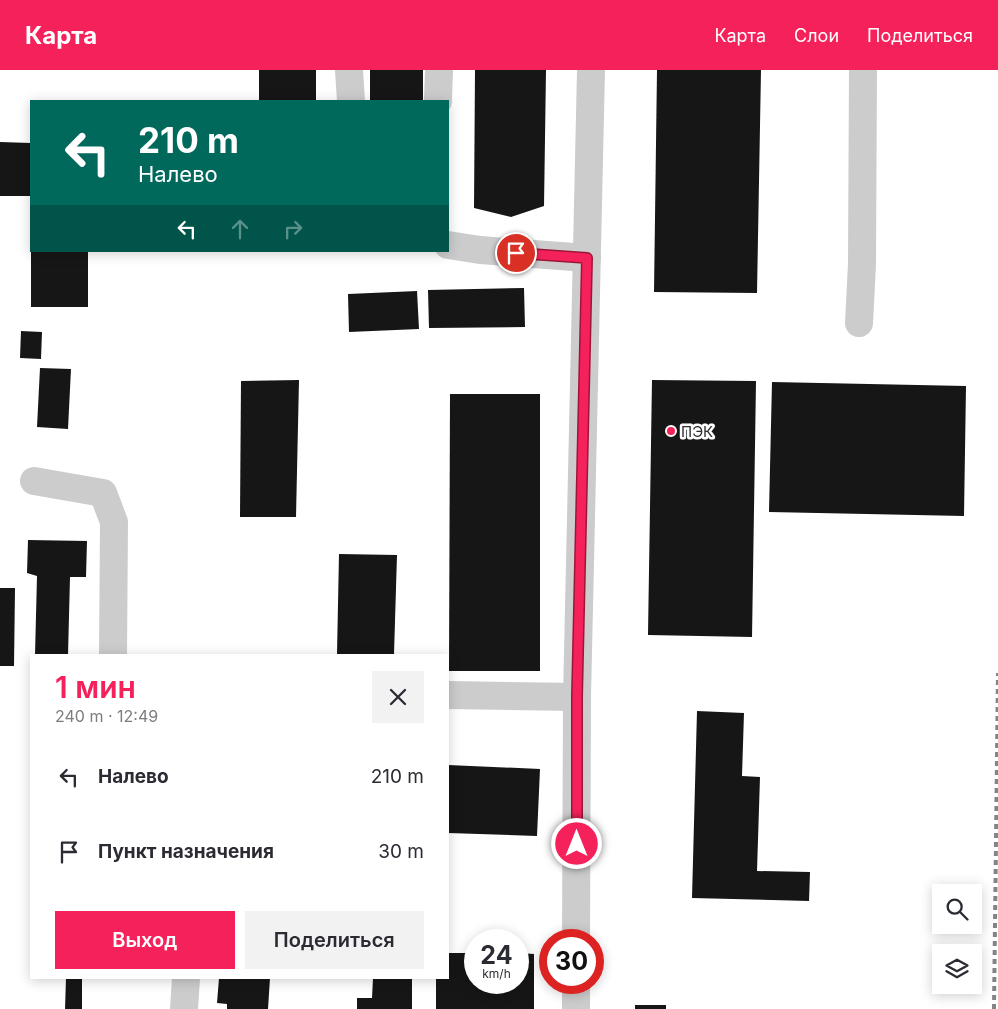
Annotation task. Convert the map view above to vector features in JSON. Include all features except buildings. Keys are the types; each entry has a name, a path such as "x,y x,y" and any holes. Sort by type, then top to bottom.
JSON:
{"street":[{"path":"349,70 351,100"},
{"path":"438,100 439,70"},
{"path":"576,929 577,697 591,70"},
{"path":"859,322 862,264 863,70"},
{"path":"449,245 480,250 587,258"},
{"path":"34,481 103,493 114,522 113,654"},
{"path":"449,695 577,697"},
{"path":"184,1009 186,979"},
{"path":"576,994 576,1009"}],"railway":[{"path":"994,1009 998,673"}],"place":[{"name":"ПЭК","path":"671,431"}],"route":[{"path":"516,253 587,258 577,697 577,844"}]}
